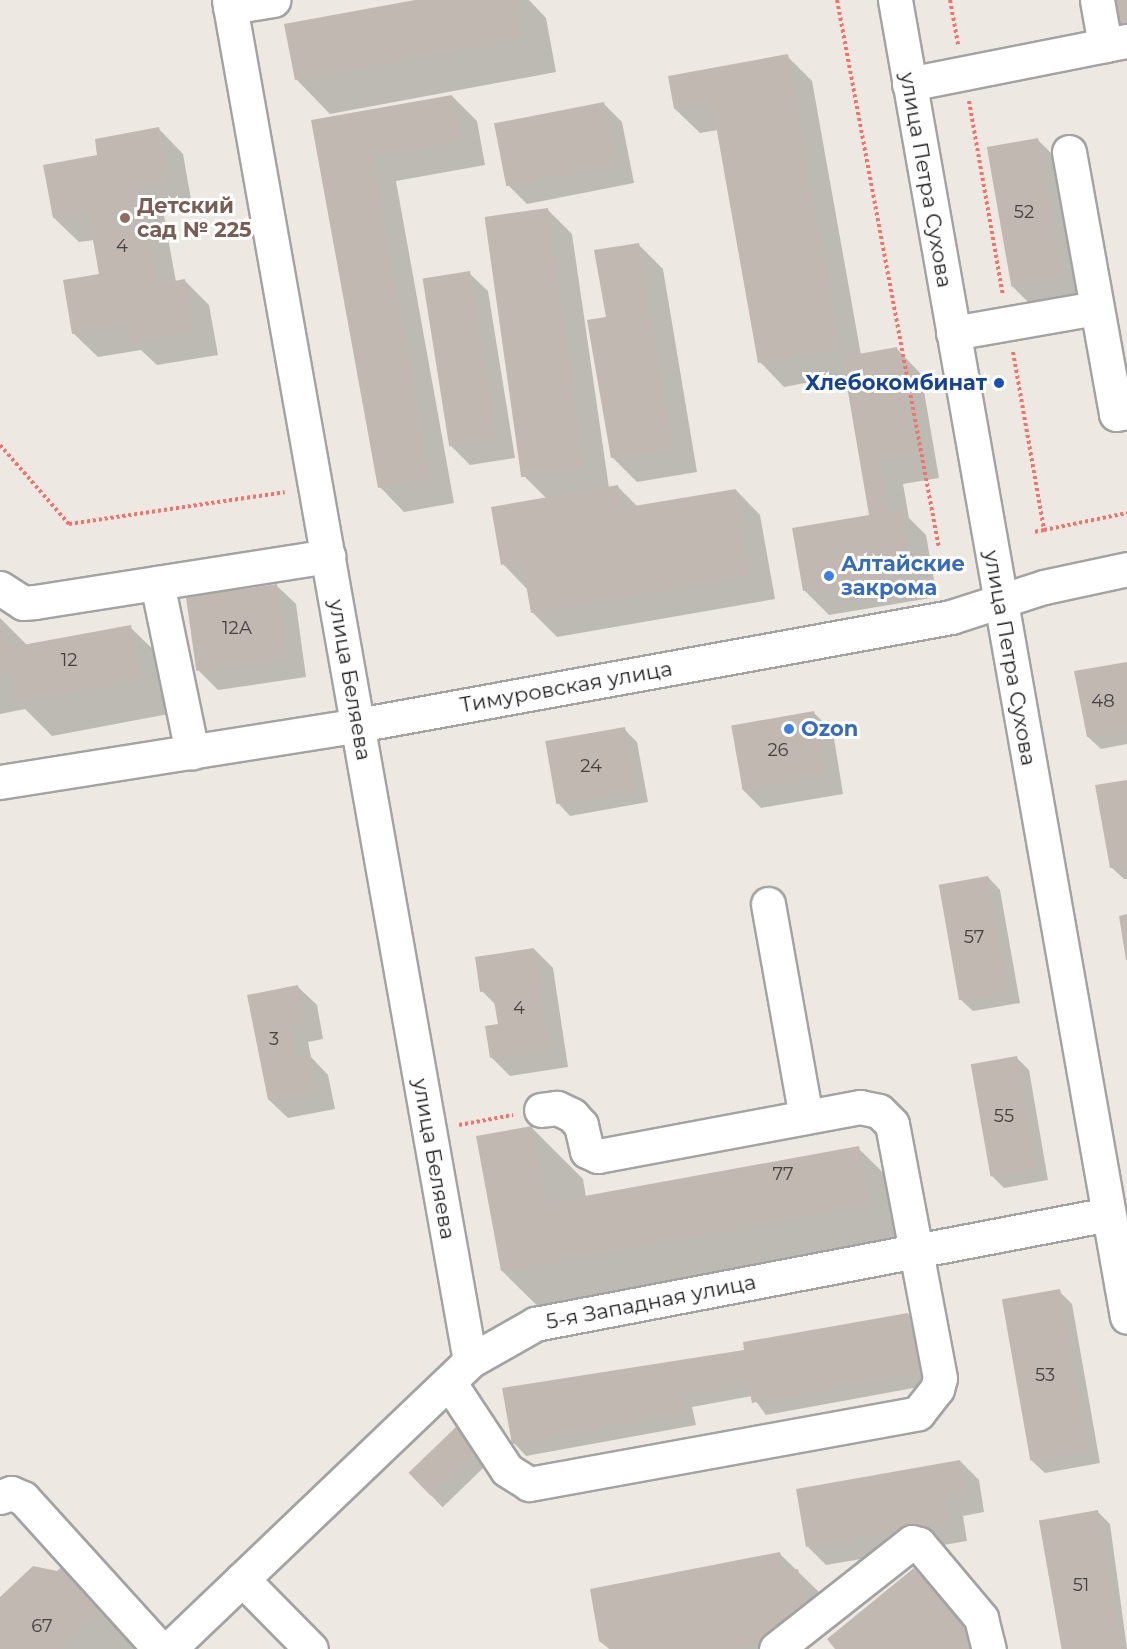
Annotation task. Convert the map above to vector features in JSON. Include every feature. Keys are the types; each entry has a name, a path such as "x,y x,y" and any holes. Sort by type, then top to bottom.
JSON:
{"street":[{"path":"230,4 273,0"},
{"name":"улица Петра Сухова","path":"895,0 1126,1300"},
{"path":"909,84 1116,43 1097,0"},
{"name":"улица Беляева","path":"230,4 428,1131 460,1371"},
{"path":"1069,152 1116,414 1127,412"},
{"path":"953,333 1096,308"},
{"path":"0,588 23,603 328,556"},
{"name":"Тимуровская улица","path":"0,781 358,725 1001,604 1044,587 1127,568"},
{"path":"157,583 192,752"},
{"path":"768,903 806,1117"},
{"path":"460,1371 507,1470 529,1484 918,1413 930,1403 940,1378 892,1124 879,1111 860,1107 598,1156 587,1151 581,1125 572,1115 556,1108 541,1110"},
{"name":"5-я Западная улица","path":"169,1649 460,1371 535,1324 1109,1214"},
{"path":"0,1497 11,1493 24,1498 159,1649"},
{"path":"776,1649 912,1542 919,1544 981,1618 989,1649"},
{"path":"242,1579 311,1649"}],"path":[{"path":"837,0 939,548"},
{"path":"950,0 1044,530"},
{"path":"0,445 69,524 315,488"},
{"path":"1033,532 1127,513"},
{"path":"428,1131 541,1110"}],"building":[{"path":"415,0 516,0 523,38 295,80 284,24"},
{"path":"1116,0 1127,0 1127,23 1120,24"},
{"path":"788,54 840,348 758,363 712,103 674,109 668,76"},
{"path":"452,95 461,141 372,157 431,478 378,488 311,120"},
{"path":"604,102 616,165 506,186 494,123"},
{"path":"159,127 168,181 140,186 157,284 185,279 194,331 131,341 128,324 72,334 63,280 99,274 88,212 53,218 43,165 97,155 95,139"},
{"path":"1038,138 1063,278 1011,287 987,147"},
{"path":"548,208 585,468 521,477 485,217"},
{"path":"639,243 674,448 611,458 587,320 606,317 594,250"},
{"path":"470,271 497,439 449,446 423,279"},
{"path":"897,347 915,454 880,460 888,512 902,509 913,573 803,591 792,528 869,515 842,357"},
{"path":"618,485 622,508 736,489 751,575 531,613 522,561 501,565 491,507"},
{"path":"277,584 287,658 196,671 186,597"},
{"path":"0,621 6,648 131,625 141,679 16,702 11,671 0,673"},
{"path":"1127,662 1127,730 1087,737 1074,671"},
{"path":"814,711 825,775 743,790 731,726"},
{"path":"625,727 636,790 556,804 545,741"},
{"path":"1127,780 1127,865 1110,868 1095,785"},
{"path":"988,876 1008,991 959,1000 939,885"},
{"path":"1127,914 1127,960 1126,960 1119,916"},
{"path":"534,948 550,1048 490,1058 485,1026 498,1024 492,990 480,992 475,957"},
{"path":"298,985 306,1020 290,1023 296,1057 310,1054 317,1091 268,1100 247,995"},
{"path":"1017,1056 1037,1168 991,1176 971,1064"},
{"path":"532,1126 546,1203 859,1146 870,1204 501,1271 476,1136"},
{"path":"1060,1289 1088,1451 1030,1461 1002,1299"},
{"path":"908,1313 919,1373 752,1403 748,1383 681,1395 684,1413 512,1444 502,1388 744,1350 743,1342"},
{"path":"456,1427 478,1450 431,1496 409,1473"},
{"path":"960,1460 966,1494 945,1497 949,1522 806,1547 796,1489"},
{"path":"1098,1510 1122,1649 1062,1649 1039,1520"},
{"path":"780,1552 784,1572 798,1569 804,1601 770,1641 735,1649 610,1649 599,1641 590,1589"},
{"path":"69,1560 109,1603 59,1649 0,1649 0,1597 33,1566 57,1571"},
{"path":"931,1566 952,1592 941,1601 972,1640 972,1649 835,1649 827,1639 914,1568 920,1575"}],"place":[{"name":"Детский сад № 225","path":"125,218"},
{"name":"Хлебокомбинат","path":"999,383"},
{"name":"Алтайские закрома","path":"829,576"},
{"name":"Ozon","path":"789,729"}]}
